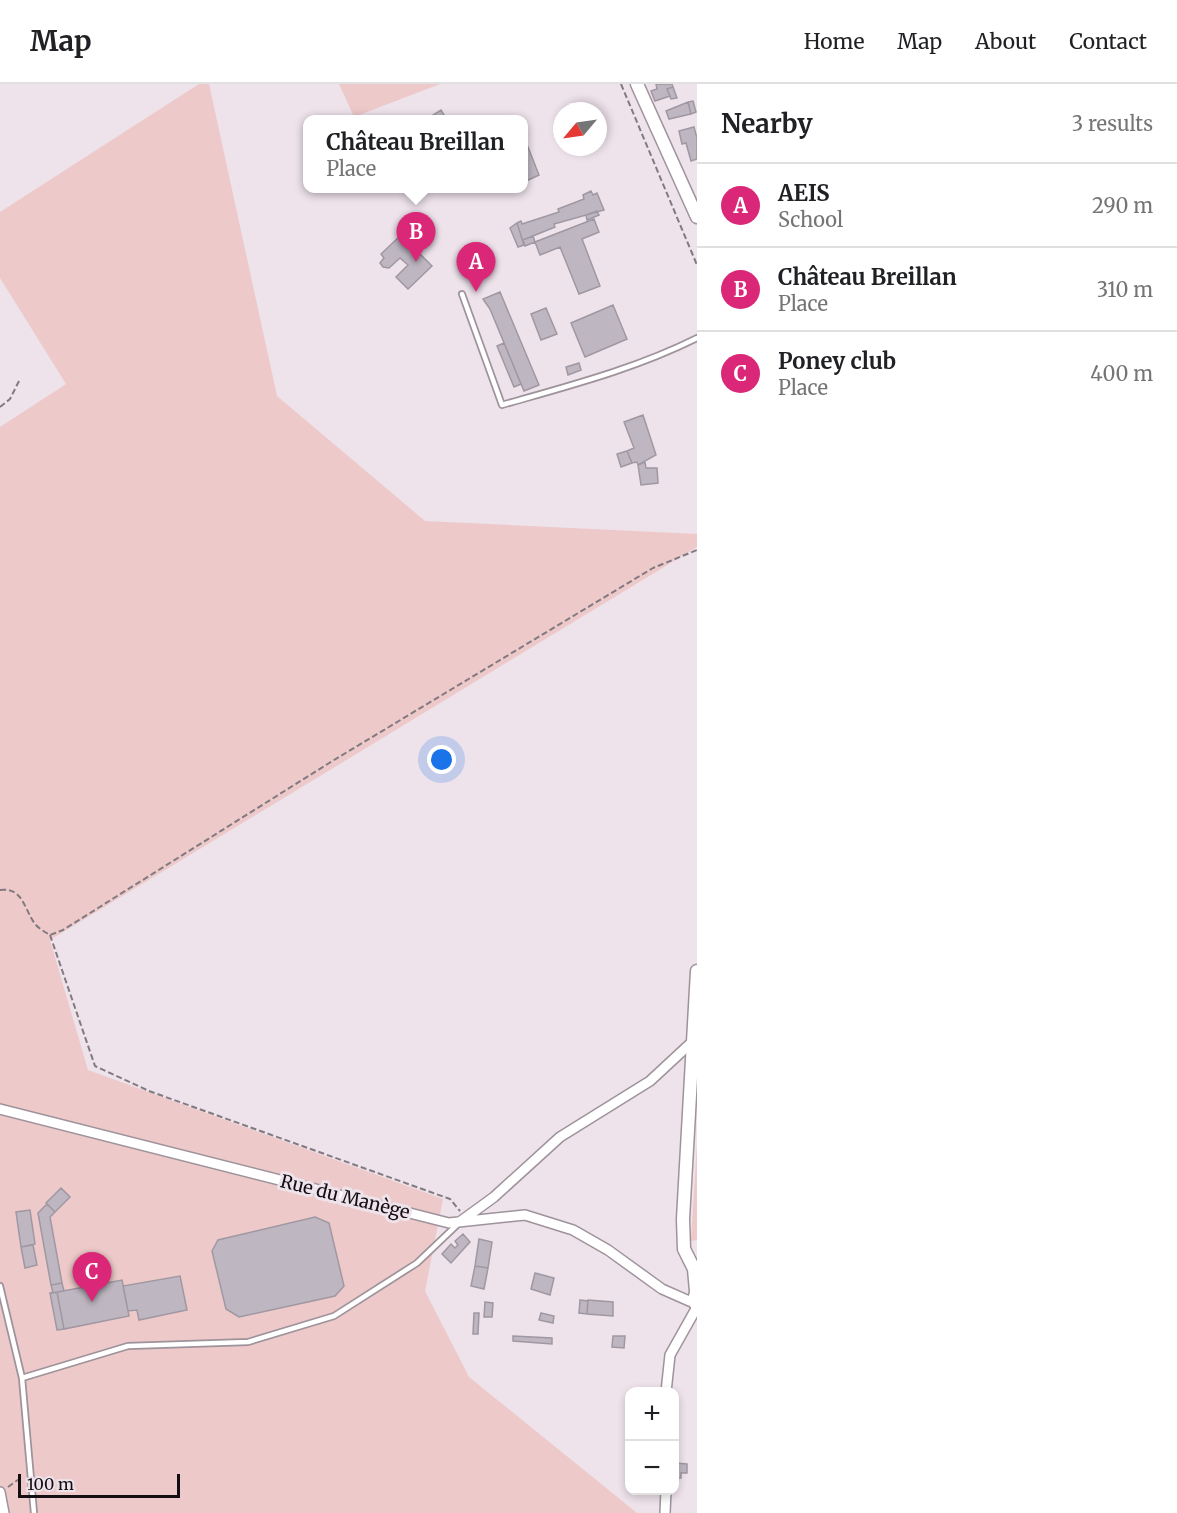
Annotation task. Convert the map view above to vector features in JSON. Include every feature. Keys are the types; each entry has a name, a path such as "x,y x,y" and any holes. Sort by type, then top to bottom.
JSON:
{"street":[{"path":"637,84 697,217"},
{"path":"667,1387 670,1355 693,1322 696,1298 695,1271 684,1249 683,1219 691,1043 697,971"},
{"path":"464,1220 494,1197 560,1137 650,1081 691,1043"},
{"name":"Rue du Manège","path":"0,1109 448,1223 525,1215 573,1230 608,1250 675,1297 696,1298"},
{"path":"1,1492 4,1513"},
{"path":"666,1495 666,1513"}],"lane":[{"path":"462,294 502,405 623,370 662,356 697,338"},
{"path":"22,1378 128,1346 248,1342 334,1316 417,1263 464,1220"},
{"path":"0,1286 22,1378 34,1513"}],"path":[{"path":"621,84 697,265"},
{"path":"0,406 10,399 19,381"},
{"path":"50,935 653,568 697,550"},
{"path":"0,890 9,889 18,893 35,925 50,935 95,1066 102,1071 149,1091 450,1199 464,1220"},
{"path":"1,1492 31,1471"}],"shaded area":[{"path":"199,84 209,84 277,396 425,521 697,534 697,547 50,940 88,1070 443,1199 425,1291 469,1377 637,1513 0,1513 0,427 66,384 0,278 0,212"},
{"path":"339,84 440,84 359,115 353,115"},
{"path":"697,1143 697,1240 691,1241"}],"building":[{"path":"656,84 672,84 673,87 667,89 670,96 655,101 651,91 657,89"},
{"path":"673,87 677,98 671,99 667,89"},
{"path":"693,101 696,112 691,114 688,102"},
{"path":"688,102 691,114 669,119 666,111"},
{"path":"441,110 444,115 433,115"},
{"path":"694,127 697,138 697,159 691,161 686,143 682,144 679,131"},
{"path":"528,147 539,175 528,180"},
{"path":"591,191 593,195 597,193 604,210 554,224 555,227 523,240 524,245 517,223 521,221 522,224 559,212 558,209 584,199 583,195"},
{"path":"597,211 599,215 587,220 586,215"},
{"path":"594,219 599,232 582,239 600,286 579,294 560,247 540,255 535,242"},
{"path":"517,223 524,245 518,247 510,228"},
{"path":"401,235 406,240 412,239 412,246 432,266 408,289 396,277 408,265 400,258 389,268 383,267 380,263 384,258 381,254"},
{"path":"533,236 535,242 525,246 523,240"},
{"path":"500,292 539,385 524,391 490,309 483,299"},
{"path":"613,305 627,339 585,357 571,323"},
{"path":"546,308 557,334 541,340 531,314"},
{"path":"504,343 521,384 514,387 497,346"},
{"path":"579,363 581,370 568,375 566,367"},
{"path":"643,415 656,455 638,465 637,462 632,463 627,451 634,448 624,422"},
{"path":"627,451 632,463 621,467 617,454"},
{"path":"645,462 646,468 657,468 658,483 641,485 638,465"},
{"path":"61,1188 70,1197 55,1212 46,1203"},
{"path":"47,1204 55,1212 50,1217 62,1283 51,1285 38,1213"},
{"path":"30,1210 35,1244 21,1247 16,1212"},
{"path":"315,1217 329,1223 344,1286 335,1296 239,1317 226,1309 212,1251 218,1240"},
{"path":"463,1234 470,1242 451,1263 442,1254 451,1244 455,1248 458,1245 455,1241"},
{"path":"479,1239 492,1242 488,1268 475,1266"},
{"path":"33,1245 37,1265 25,1268 21,1247"},
{"path":"475,1266 488,1268 484,1289 471,1286"},
{"path":"535,1273 554,1278 550,1295 531,1289"},
{"path":"180,1276 187,1310 139,1320 137,1310 128,1311 123,1286"},
{"path":"122,1280 129,1316 64,1329 57,1292"},
{"path":"62,1283 64,1291 53,1293 51,1285"},
{"path":"57,1292 64,1329 57,1330 50,1293"},
{"path":"580,1300 588,1301 587,1314 579,1313"},
{"path":"588,1300 613,1302 613,1316 587,1314"},
{"path":"485,1302 493,1303 492,1317 484,1317"},
{"path":"474,1313 479,1313 478,1334 473,1334"},
{"path":"541,1313 554,1316 553,1323 539,1320"},
{"path":"513,1336 552,1338 552,1344 513,1341"},
{"path":"613,1336 625,1336 624,1348 612,1347"},
{"path":"679,1463 687,1464 687,1473 681,1473 681,1478 679,1478"}],"place":[{"name":"Château Breillan","path":"416,262"},
{"name":"AEIS","path":"476,292"},
{"name":"Poney club","path":"92,1302"}]}
